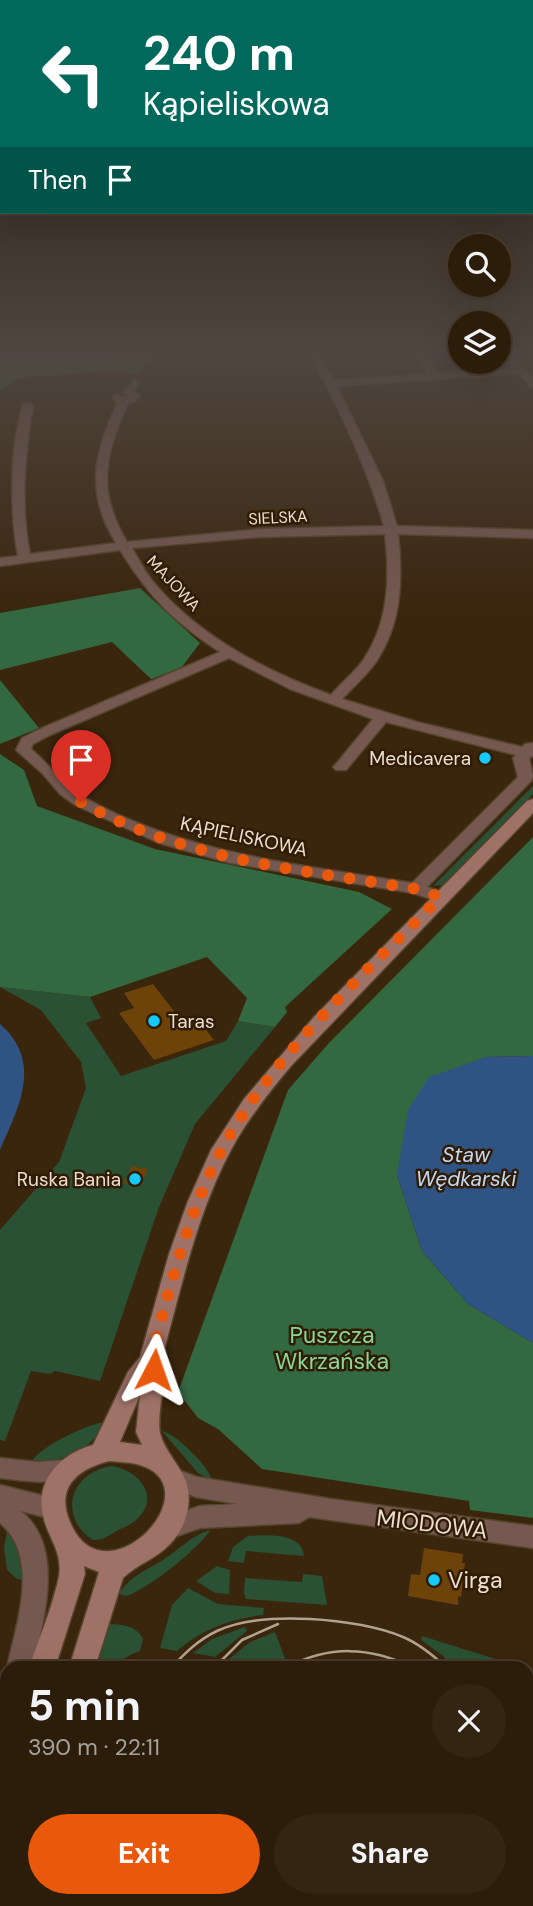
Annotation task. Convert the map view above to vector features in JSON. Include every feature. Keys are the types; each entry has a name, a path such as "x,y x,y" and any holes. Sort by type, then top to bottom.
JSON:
{"main road":[{"path":"102,1452 142,1367 150,1361 194,1212 217,1158 239,1121 267,1080 298,1043 533,804"},
{"path":"84,1661 112,1572 124,1560 151,1545 168,1528 177,1501 168,1470 148,1432 154,1370 150,1361"},
{"path":"124,1560 99,1560 70,1545 62,1534 52,1507 54,1490 65,1470 102,1452 131,1453 168,1470"},
{"path":"44,1661 72,1574 70,1545"}],"street":[{"path":"23,438 18,491 19,531 25,559"},
{"name":"MAJOWA","path":"108,438 102,476 105,508 122,545 135,568 157,596 205,638 228,654 333,701 381,719 531,752"},
{"path":"333,701 362,670 386,625 393,599 396,569 394,531 374,468 359,438"},
{"name":"SIELSKA","path":"0,562 122,545 262,533 394,531 533,534"},
{"name":"KĄPIELISKOWA","path":"228,654 44,732 27,741 23,750 48,771 65,791 121,822 165,840 212,854 416,889 440,897"},
{"path":"341,767 381,719"},
{"path":"416,889 526,778 521,758 531,752"},
{"path":"0,1468 37,1472 65,1470"},
{"name":"MIODOWA","path":"168,1470 196,1487 331,1510 533,1537"},
{"path":"0,1495 52,1507"},
{"path":"0,1508 8,1513 22,1530 35,1561 35,1588 21,1661"},
{"name":"MIODOWA","path":"168,1528 200,1517 331,1510"}],"green space":[{"path":"140,588 200,643 181,668 151,679 112,642 0,670 0,613"},
{"path":"0,680 39,728 0,744"},
{"path":"0,754 24,770 37,806 155,849 359,892 392,909 285,1007 287,1012 275,1027 238,1021 247,998 207,957 90,997 0,987"},
{"path":"533,786 533,794 442,885 433,886"},
{"name":"Puszcza Wkrzańska","path":"533,837 533,1056 486,1057 397,1175 422,1251 468,1304 533,1343 533,1518 470,1510 469,1501 262,1469 218,1429 198,1418 178,1392 288,1090 328,1044"},
{"path":"0,987 90,997 101,1018 86,1023 121,1076 226,1041 238,1021 275,1027 195,1124 159,1207 100,1381 55,1371 50,1374 31,1371 5,1441 0,1440 0,1230 59,1162 86,1088 81,1062 41,1010"},
{"path":"107,1422 94,1439 76,1452 54,1460 32,1461 66,1436"},
{"path":"162,1431 191,1452 212,1481 198,1473"},
{"path":"111,1466 130,1472 137,1478 147,1493 147,1501 144,1510 132,1523 103,1539 93,1540 82,1531 75,1520 73,1497 86,1477"},
{"path":"210,1530 196,1547 159,1577 126,1596 119,1594 138,1574 191,1539"},
{"path":"7,1532 20,1552 24,1580 17,1579 7,1570 4,1547"},
{"path":"248,1536 290,1539 302,1548 304,1556 246,1551 244,1563 228,1561 233,1547"},
{"path":"217,1566 230,1570 229,1594 215,1593 196,1581"},
{"path":"303,1574 322,1576 327,1605 246,1599 245,1578 302,1582"},
{"path":"188,1588 218,1604 264,1608 263,1615 217,1626 177,1651 160,1648 172,1605"},
{"path":"109,1624 129,1627 137,1631 143,1639 140,1651 120,1661 99,1661"},
{"path":"245,1627 247,1631 215,1657 193,1653 212,1639"},
{"path":"275,1632 286,1661 229,1659 250,1642"},
{"path":"422,1636 502,1661 447,1661 421,1640"}],"water":[{"path":"0,1024 21,1054 24,1069 20,1102 0,1150"},
{"name":"Staw Wędkarski","path":"533,1056 533,1343 468,1304 422,1251 397,1175 408,1110 429,1077 486,1057"}],"building":[{"name":"Taras","path":"153,984 184,1024 198,1019 214,1040 154,1060 119,1013 134,1008 124,993"},
{"name":"Ruska Bania","path":"132,1166 148,1169 140,1186 124,1183"},
{"name":"Virga","path":"424,1548 463,1554 462,1563 465,1563 458,1605 408,1596 411,1574 420,1575"}],"tram line":[{"path":"178,1661 192,1647 217,1631 236,1624 284,1619 336,1621 384,1630 415,1643 439,1661"},
{"path":"221,1661 242,1640 278,1624"},
{"path":"299,1661 318,1655 350,1651 381,1655 398,1661"}],"place":[{"name":"Medicavera","path":"485,758"},
{"name":"Taras","path":"154,1021"},
{"name":"Ruska Bania","path":"135,1179"},
{"name":"Virga","path":"434,1580"}],"route":[{"path":"81,802 165,840 212,854 416,889 440,897 289,1054 254,1097 236,1125 208,1178 186,1234 150,1361 154,1370"}]}
